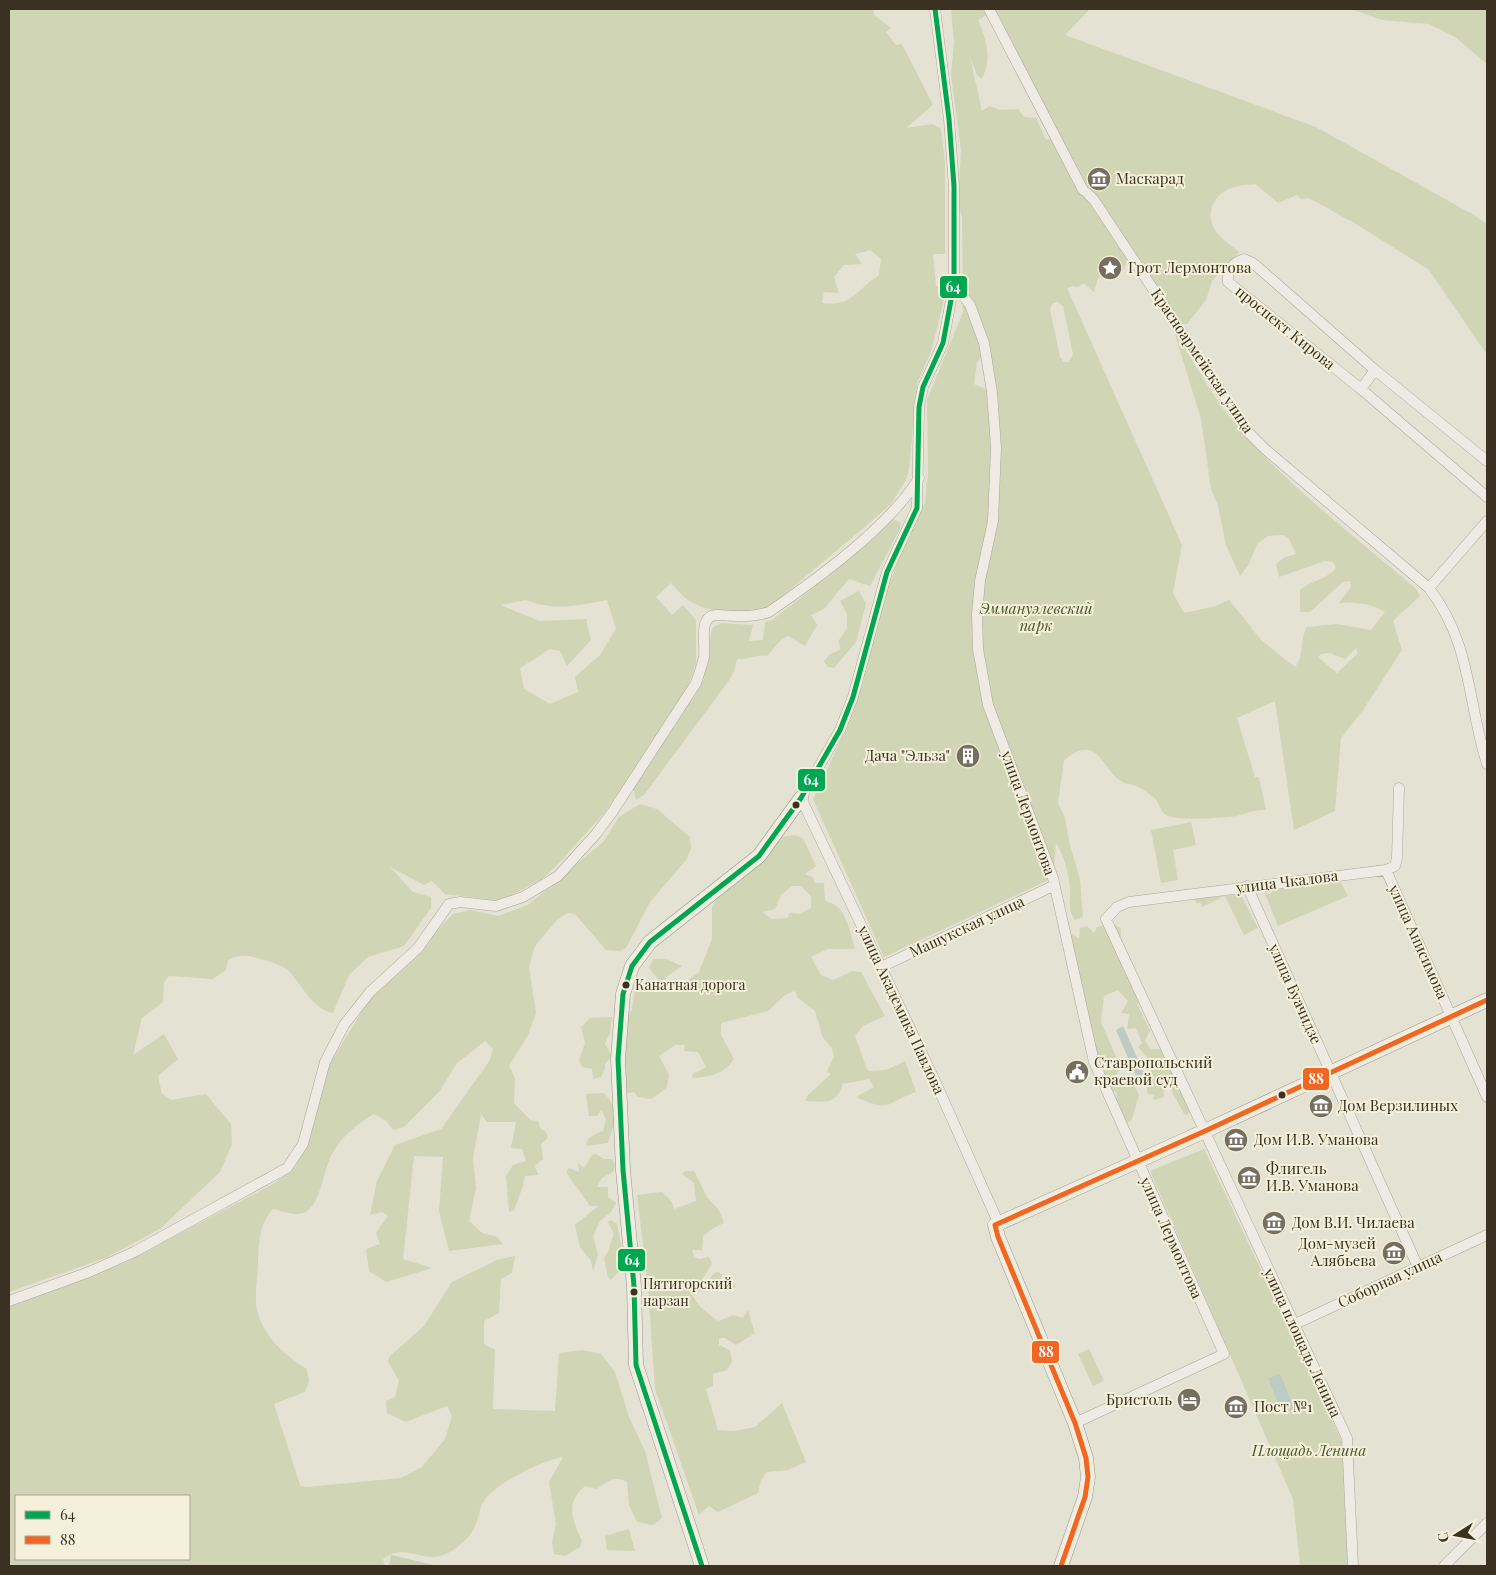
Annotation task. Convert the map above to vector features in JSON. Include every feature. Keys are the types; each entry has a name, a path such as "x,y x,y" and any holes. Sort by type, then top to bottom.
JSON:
{"street":[{"path":"702,1566 636,1365 634,1286 623,1170 618,1059 623,994 629,972 639,956 666,927 759,856 801,798 840,730 854,697 887,572 917,508 922,394 943,344 954,284 954,186 949,119 935,9"},
{"path":"940,47 941,9"},
{"name":"Красноармейская улица","path":"989,9 1085,192 1094,200 1135,260 1247,431 1265,449 1429,588 1451,622 1463,651 1487,764"},
{"name":"проспект Кирова","path":"1487,461 1375,370 1253,263 1244,259 1238,261 1230,269 1228,282 1361,389 1487,497"},
{"name":"улица Лермонтова","path":"954,284 970,305 984,343 992,392 996,448 994,521 980,581 977,614 978,649 988,705 1046,859 1094,1062 1224,1354 1075,1423"},
{"path":"1361,389 1375,370"},
{"path":"9,1301 89,1272 134,1252 287,1168 303,1144 325,1062 344,1025 370,992 418,948 449,904 460,902 496,906 523,897 558,876 596,834 696,683 704,654 703,628 708,619 715,615 754,617 769,612 882,523 908,496 919,478"},
{"path":"1429,588 1487,521"},
{"path":"1386,870 1395,866 1398,858 1399,788"},
{"name":"улица Академика Павлова","path":"801,798 880,967 996,1226 1075,1423 1086,1458 1088,1477 1085,1497 1061,1566"},
{"name":"улица Чкалова","path":"1205,1131 1106,919 1116,908 1129,902 1386,870"},
{"name":"улица Анисимова","path":"1386,870 1487,1097"},
{"name":"Машукская улица","path":"880,967 1053,886"},
{"name":"улица Буачидзе","path":"1248,886 1418,1267"},
{"path":"996,1226 1487,1000"},
{"name":"улица площадь Ленина","path":"1205,1131 1347,1438 1353,1566"},
{"name":"Соборная улица","path":"1293,1324 1487,1235"},
{"path":"1444,1566 1487,1523"}],"green space":[{"path":"9,9 873,9 874,15 891,28 886,32 896,45 902,44 933,105 906,128 933,124 941,129 945,163 945,254 933,254 936,286 947,287 932,349 917,384 909,470 906,480 891,504 768,608 738,613 716,611 696,605 681,594 671,583 656,597 672,615 683,605 696,620 696,664 685,694 605,812 542,879 501,901 445,894 432,881 424,885 390,867 413,892 431,897 431,908 404,946 368,957 349,975 333,1013 326,1011 313,1002 289,971 275,964 252,957 240,956 228,960 226,970 213,979 169,976 164,982 163,1002 142,1018 133,1055 164,1034 178,1059 158,1076 162,1094 171,1100 206,1094 231,1124 232,1144 220,1172 161,1228 108,1257 9,1292","holes":["870,250 881,259 879,275 848,300 832,304 822,303 824,292 839,293 834,277 844,265 862,264 855,254","526,600 556,606 575,606 607,600 616,629 600,655 575,677 578,692 550,704 524,689 520,668 550,649 560,651 567,666 591,640 586,619 539,621 501,605"]},
{"name":"Эммануэлевский парк","path":"951,9 1090,9 1065,35 1316,127 1472,214 1487,224 1487,351 1485,352 1429,270 1356,224 1309,198 1301,199 1297,195 1278,203 1255,184 1228,189 1215,200 1211,211 1214,229 1239,252 1212,281 1206,300 1187,324 1181,324 1132,253 1123,270 1098,278 1094,292 1084,283 1078,287 1067,288 1182,545 1173,593 1184,613 1216,606 1229,600 1262,641 1295,667 1300,658 1303,637 1307,627 1337,624 1371,630 1385,612 1363,604 1339,603 1351,587 1350,581 1343,582 1310,612 1300,612 1300,590 1333,572 1336,568 1333,562 1325,561 1279,577 1276,564 1283,558 1296,554 1289,539 1283,535 1268,536 1257,544 1249,564 1240,576 1226,545 1218,506 1211,489 1201,419 1173,328 1221,406 1260,452 1324,512 1415,588 1420,596 1393,621 1402,650 1363,710 1341,738 1335,811 1294,830 1275,701 1237,718 1255,777 1259,777 1266,810 1216,818 1174,818 1162,811 1155,798 1138,787 1124,783 1114,776 1092,751 1076,752 1064,760 1058,803 1065,818 1069,841 1080,880 1083,917 1075,920 1071,912 1067,871 1056,843 1053,878 884,957 813,799 850,721 863,683 876,622 901,552 925,503 928,471 927,400 963,312 962,217 958,205 961,150 951,75 954,42","holes":["993,11 1051,138 1046,140 1036,118 1024,117 1018,109 1000,110 989,106 982,111 970,57 977,75 981,79 987,65 987,50 984,34 978,20","1058,302 1063,306 1073,354 1069,362 1064,362 1060,357 1050,309 1053,303","983,356 992,392 974,384 977,362","1356,648 1358,653 1337,673 1318,657 1321,654 1330,653 1345,659"]},
{"path":"1351,9 1487,9 1487,64 1455,37 1429,24 1382,20"},
{"path":"893,519 901,523 899,531 870,586 849,579 824,609 811,615 817,625 805,646 788,636 782,639 767,656 737,659 730,679 644,795 636,800 633,788 703,681 709,640 713,627 722,623 753,625 749,641 763,640 765,622 771,621 836,570"},
{"path":"859,591 866,604 856,642 834,668 828,667 824,661 830,654 840,650 839,640 847,629 847,614 840,601"},
{"path":"640,804 657,809 690,837 691,848 687,859 650,902 626,948 620,951 606,950 575,914 568,913 558,919 535,946 529,967 536,1013 528,1035 509,1066 515,1078 514,1103 530,1120 538,1121 540,1128 546,1132 548,1138 541,1144 543,1159 535,1166 538,1175 525,1176 514,1210 509,1212 506,1176 513,1165 526,1161 522,1149 511,1148 516,1122 487,1122 481,1114 473,1158 476,1188 469,1221 482,1233 497,1237 503,1244 449,1251 439,1211 443,1157 414,1156 403,1259 432,1268 386,1282 369,1271 366,1249 380,1244 376,1233 388,1216 382,1212 370,1215 377,1181 395,1145 441,1129 490,1060 493,1049 485,1041 457,1063 439,1092 404,1127 393,1130 386,1121 374,1114 350,1131 332,1154 316,1200 307,1211 295,1214 273,1209 262,1227 256,1304 260,1319 269,1336 291,1358 307,1369 309,1381 305,1392 274,1404 300,1485 306,1487 401,1478 422,1467 445,1439 452,1416 447,1406 406,1422 387,1413 386,1401 395,1397 399,1381 388,1361 390,1356 424,1326 452,1282 497,1260 515,1256 512,1273 501,1279 499,1313 484,1321 484,1344 495,1350 493,1409 555,1411 559,1353 583,1350 601,1354 615,1372 629,1417 645,1451 662,1518 653,1525 637,1522 629,1505 627,1482 623,1480 611,1480 597,1489 585,1486 578,1492 572,1506 573,1519 582,1541 580,1547 565,1556 554,1554 552,1542 556,1524 549,1482 563,1457 544,1463 501,1485 484,1501 475,1526 469,1536 448,1553 439,1556 431,1557 400,1552 383,1559 385,1566 9,1566 9,1306 124,1263 275,1183 295,1167 307,1145 328,1067 370,998 453,914 471,910 498,916 528,905 603,842 619,817"},
{"path":"1191,822 1196,845 1173,850 1178,880 1161,883 1151,830"},
{"path":"794,835 803,838 816,866 805,874 813,877 815,883 824,883 825,901 832,903 843,913 851,934 855,949 828,949 811,957 821,975 833,980 853,971 861,972 885,1016 863,1026 855,1036 866,1067 869,1071 886,1070 905,1061 916,1092 887,1105 876,1105 856,1097 874,1087 869,1079 843,1084 837,1096 829,1101 805,1101 808,1095 831,1074 827,1071 834,1057 832,1048 823,1038 815,1011 798,998 795,991 785,995 768,1011 721,1023 721,1035 734,1059 726,1068 711,1076 693,1078 692,1075 706,1067 698,1052 684,1051 685,1045 675,1045 659,1056 669,1075 667,1087 652,1099 638,1097 634,1092 625,1094 625,1015 632,1010 635,986 652,981 661,983 649,968 653,959 666,959 682,966 666,977 665,982 670,987 687,981 699,972 712,939 712,906 723,890 782,837","holes":["792,886 801,886 811,896 811,908 800,914 789,913 788,918 772,919 762,912 775,909 781,895"]},
{"path":"1340,881 1348,896 1278,926 1264,891"},
{"path":"1234,895 1242,897 1258,928 1244,935 1225,896 1202,907 1201,903 1196,903 1195,899"},
{"path":"1113,923 1121,929 1120,947 1129,953 1126,958 1143,997 1137,1004 1150,1030 1145,1041 1151,1049 1163,1049 1190,1109 1188,1115 1184,1114 1170,1088 1164,1091 1164,1097 1153,1100 1154,1095 1147,1093 1147,1081 1153,1064 1138,1047 1142,1043 1136,1028 1127,1029 1129,1014 1121,1013 1128,1001 1118,990 1104,996 1101,1022 1121,1068 1116,1075 1120,1081 1132,1082 1139,1095 1132,1119 1124,1127 1115,1106 1117,1093 1108,1088 1101,1060 1095,1055 1068,938 1072,934 1079,939 1080,928 1087,926 1094,933 1097,927"},
{"path":"612,1017 610,1033 605,1044 612,1056 605,1064 601,1077 593,1079 592,1069 582,1067 579,1060 585,1043 581,1027 590,1018"},
{"path":"604,1093 612,1105 615,1117 608,1143 586,1146 594,1134 603,1131 606,1119 601,1110 597,1116 589,1116 586,1094"},
{"name":"Площадь Ленина","path":"1204,1149 1343,1444 1349,1566 1300,1566 1293,1499 1150,1171"},
{"path":"596,1154 604,1159 612,1159 615,1165 613,1172 602,1178 597,1187 608,1187 608,1197 616,1203 611,1212 600,1221 593,1236 598,1254 593,1272 591,1261 580,1247 575,1225 598,1206 590,1206 566,1172 569,1168 579,1172 578,1163 584,1168 592,1155"},
{"path":"685,1171 694,1171 707,1197 719,1210 724,1223 703,1236 702,1250 692,1250 694,1256 699,1259 709,1257 712,1264 702,1280 691,1287 706,1285 712,1275 717,1272 722,1274 721,1283 733,1283 736,1287 721,1291 694,1292 692,1293 694,1298 703,1309 718,1321 734,1315 743,1318 748,1310 755,1333 736,1345 725,1338 719,1338 719,1345 730,1350 732,1361 727,1370 713,1374 713,1386 706,1389 718,1430 734,1431 755,1427 782,1403 806,1462 788,1470 767,1472 761,1480 758,1493 718,1512 709,1506 699,1515 655,1389 648,1287 637,1195 662,1192 672,1202 674,1209 696,1201 694,1183 682,1174"},
{"path":"611,1220 617,1224 625,1265 611,1280 608,1277 604,1258 614,1234 608,1222"},
{"path":"1089,1349 1104,1381 1093,1386 1078,1354"},
{"path":"629,1529 635,1551 607,1550 605,1536"},
{"path":"391,1555 438,1566 389,1566"}],"shaded area":[{"path":"1123,1026 1147,1080 1139,1083 1116,1030"},
{"path":"1280,1374 1294,1408 1282,1413 1268,1378"}],"transit line":[{"name":"64","path":"702,1566 636,1365 634,1286 623,1170 618,1059 623,994 632,966 650,942 759,856 801,798 840,730 853,697 887,572 917,508 919,407 923,387 943,343 954,284 954,186 949,119 935,9"},
{"name":"88","path":"1061,1566 1085,1497 1088,1477 1086,1458 1075,1423 998,1237 995,1225 1205,1131 1487,1000"}],"place":[{"name":"Маскарад","path":"1099,179"},
{"name":"Грот Лермонтова","path":"1110,268"},
{"name":"Дача \"Эльза\"","path":"968,756"},
{"name":"Канатная дорога","path":"626,985"},
{"name":"Ставропольский краевой суд","path":"1077,1072"},
{"name":"Дом Верзилиных","path":"1321,1106"},
{"name":"Дом И.В. Уманова","path":"1236,1140"},
{"name":"Флигель И.В. Уманова","path":"1249,1178"},
{"name":"Дом В.И. Чилаева","path":"1274,1223"},
{"name":"Дом-музей Алябьева","path":"1394,1253"},
{"name":"Пятигорский нарзан","path":"634,1292"},
{"name":"Бристоль","path":"1189,1400"},
{"name":"Пост №1","path":"1236,1407"}]}
